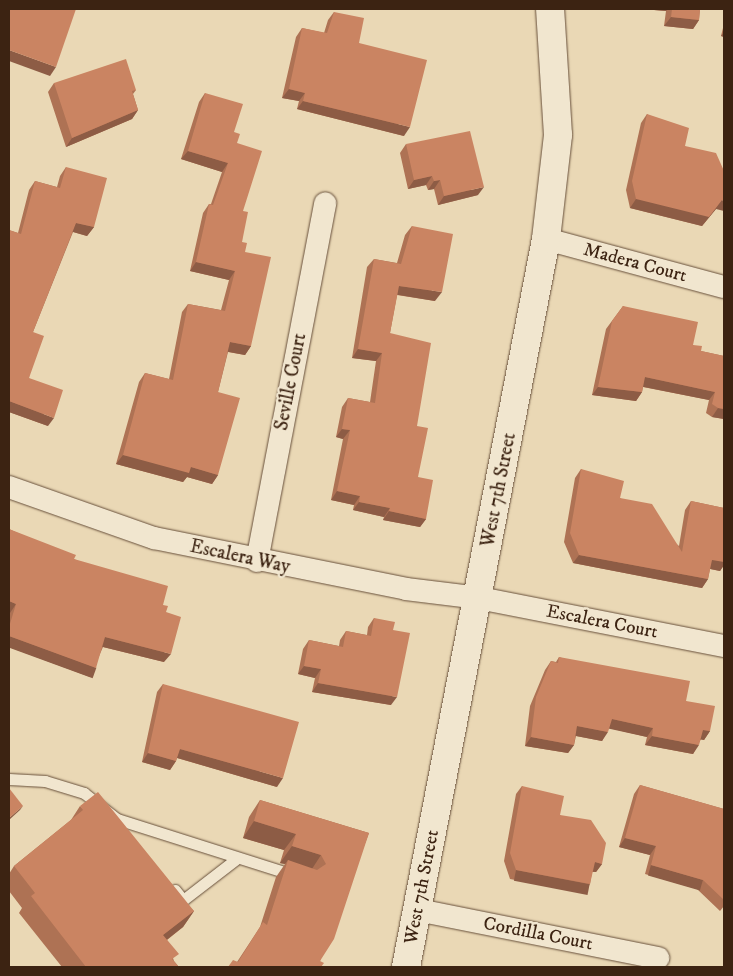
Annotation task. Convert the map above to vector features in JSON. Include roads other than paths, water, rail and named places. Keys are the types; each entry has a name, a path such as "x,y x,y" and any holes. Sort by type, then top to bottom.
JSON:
{"main road":[{"name":"West 7th Street","path":"406,967 479,598 546,239 558,135 550,9"}],"street":[{"name":"Seville Court","path":"256,561 325,203"},
{"name":"Madera Court","path":"546,239 724,287"},
{"name":"Escalera Way","path":"9,487 154,538 256,561 406,589 479,598"},
{"name":"Escalera Court","path":"479,598 724,646"},
{"name":"Cordilla Court","path":"418,910 658,958"}],"lane":[{"path":"9,779 45,781 84,793 117,819 135,841"},
{"path":"117,819 235,860 308,879"},
{"path":"165,878 183,900 235,860"}]}
